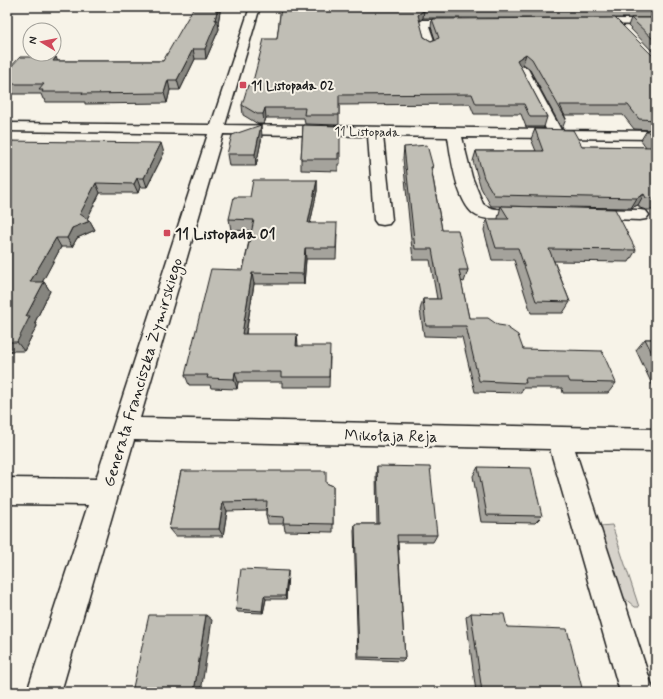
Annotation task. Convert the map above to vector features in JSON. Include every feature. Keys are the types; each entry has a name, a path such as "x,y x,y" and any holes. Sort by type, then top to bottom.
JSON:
{"street":[{"name":"Generała Franciszka Żymirskiego","path":"44,692 126,429 188,219 255,7"},
{"path":"577,22 656,22"},
{"path":"616,22 626,32"},
{"path":"430,46 423,23 469,23"},
{"path":"522,69 556,134"},
{"name":"11 Listopada","path":"7,127 656,135"},
{"path":"375,132 383,220"},
{"path":"454,133 470,198 478,209 488,213 544,214"},
{"path":"568,214 640,215"},
{"name":"Mikołaja Reja","path":"126,429 656,440"},
{"path":"559,438 636,692"},
{"path":"7,491 106,492"}],"shaded area":[{"path":"612,525 639,607 635,607 623,597 600,526"}],"building":[{"path":"194,7 218,7 215,20 217,20 205,49 193,49 177,80 168,80 164,93 82,94 83,92 42,92 43,90 39,90 44,84 7,84 7,71 20,57 22,57 22,62 163,61"},
{"path":"281,7 656,7 656,9 424,10 418,15 424,37 431,41 439,38 432,19 615,18 656,59 656,120 639,119 628,105 560,105 566,119 532,59 526,54 517,60 547,117 530,117 524,104 476,104 472,94 339,95 339,115 304,115 305,108 265,108 263,114 257,114 242,105 248,85 252,85 264,39 277,39"},
{"path":"631,18 656,18 656,42"},
{"path":"261,125 255,154 227,154 232,135"},
{"path":"303,125 340,126 340,153 338,153 338,159 301,159"},
{"path":"535,129 573,130 582,146 656,147 656,199 646,198 644,194 637,198 494,195 484,178 476,151 543,151"},
{"path":"656,129 656,143 647,130"},
{"path":"7,141 161,143 144,178 137,178 134,184 96,183 80,214 90,221 72,228 67,238 56,238 30,282 44,282 26,316 30,316 17,342 7,342"},
{"path":"427,145 433,167 431,167 442,230 458,230 468,270 459,270 469,318 488,318 498,325 505,326 518,335 523,349 602,351 616,383 570,382 568,378 525,378 526,383 479,381 466,326 426,326 423,299 441,299 432,249 415,249 404,147"},
{"path":"253,180 317,180 308,223 337,223 336,248 305,248 303,274 252,273 242,334 297,334 296,346 330,346 329,377 281,377 281,372 235,372 234,379 207,378 208,375 185,375 211,269 243,270 254,220 229,219 234,197 250,197"},
{"path":"501,206 615,209 636,250 549,249 570,302 536,301 518,248 496,248 487,219 509,219"},
{"path":"645,339 656,339 656,361"},
{"path":"377,466 430,467 437,535 397,535 405,658 359,657 355,524 379,524"},
{"path":"478,467 531,468 542,516 487,515"},
{"path":"181,471 326,471 326,483 333,486 333,524 283,523 284,517 266,516 267,501 223,502 219,529 169,529"},
{"path":"241,569 288,571 285,596 264,596 262,611 236,609"},
{"path":"471,613 504,614 507,627 567,629 583,692 482,692"},
{"path":"149,615 206,615 194,692 132,692"}],"place":[{"name":"11 Listopada 02","path":"243,85"},
{"name":"11 Listopada 01","path":"167,233"}]}
